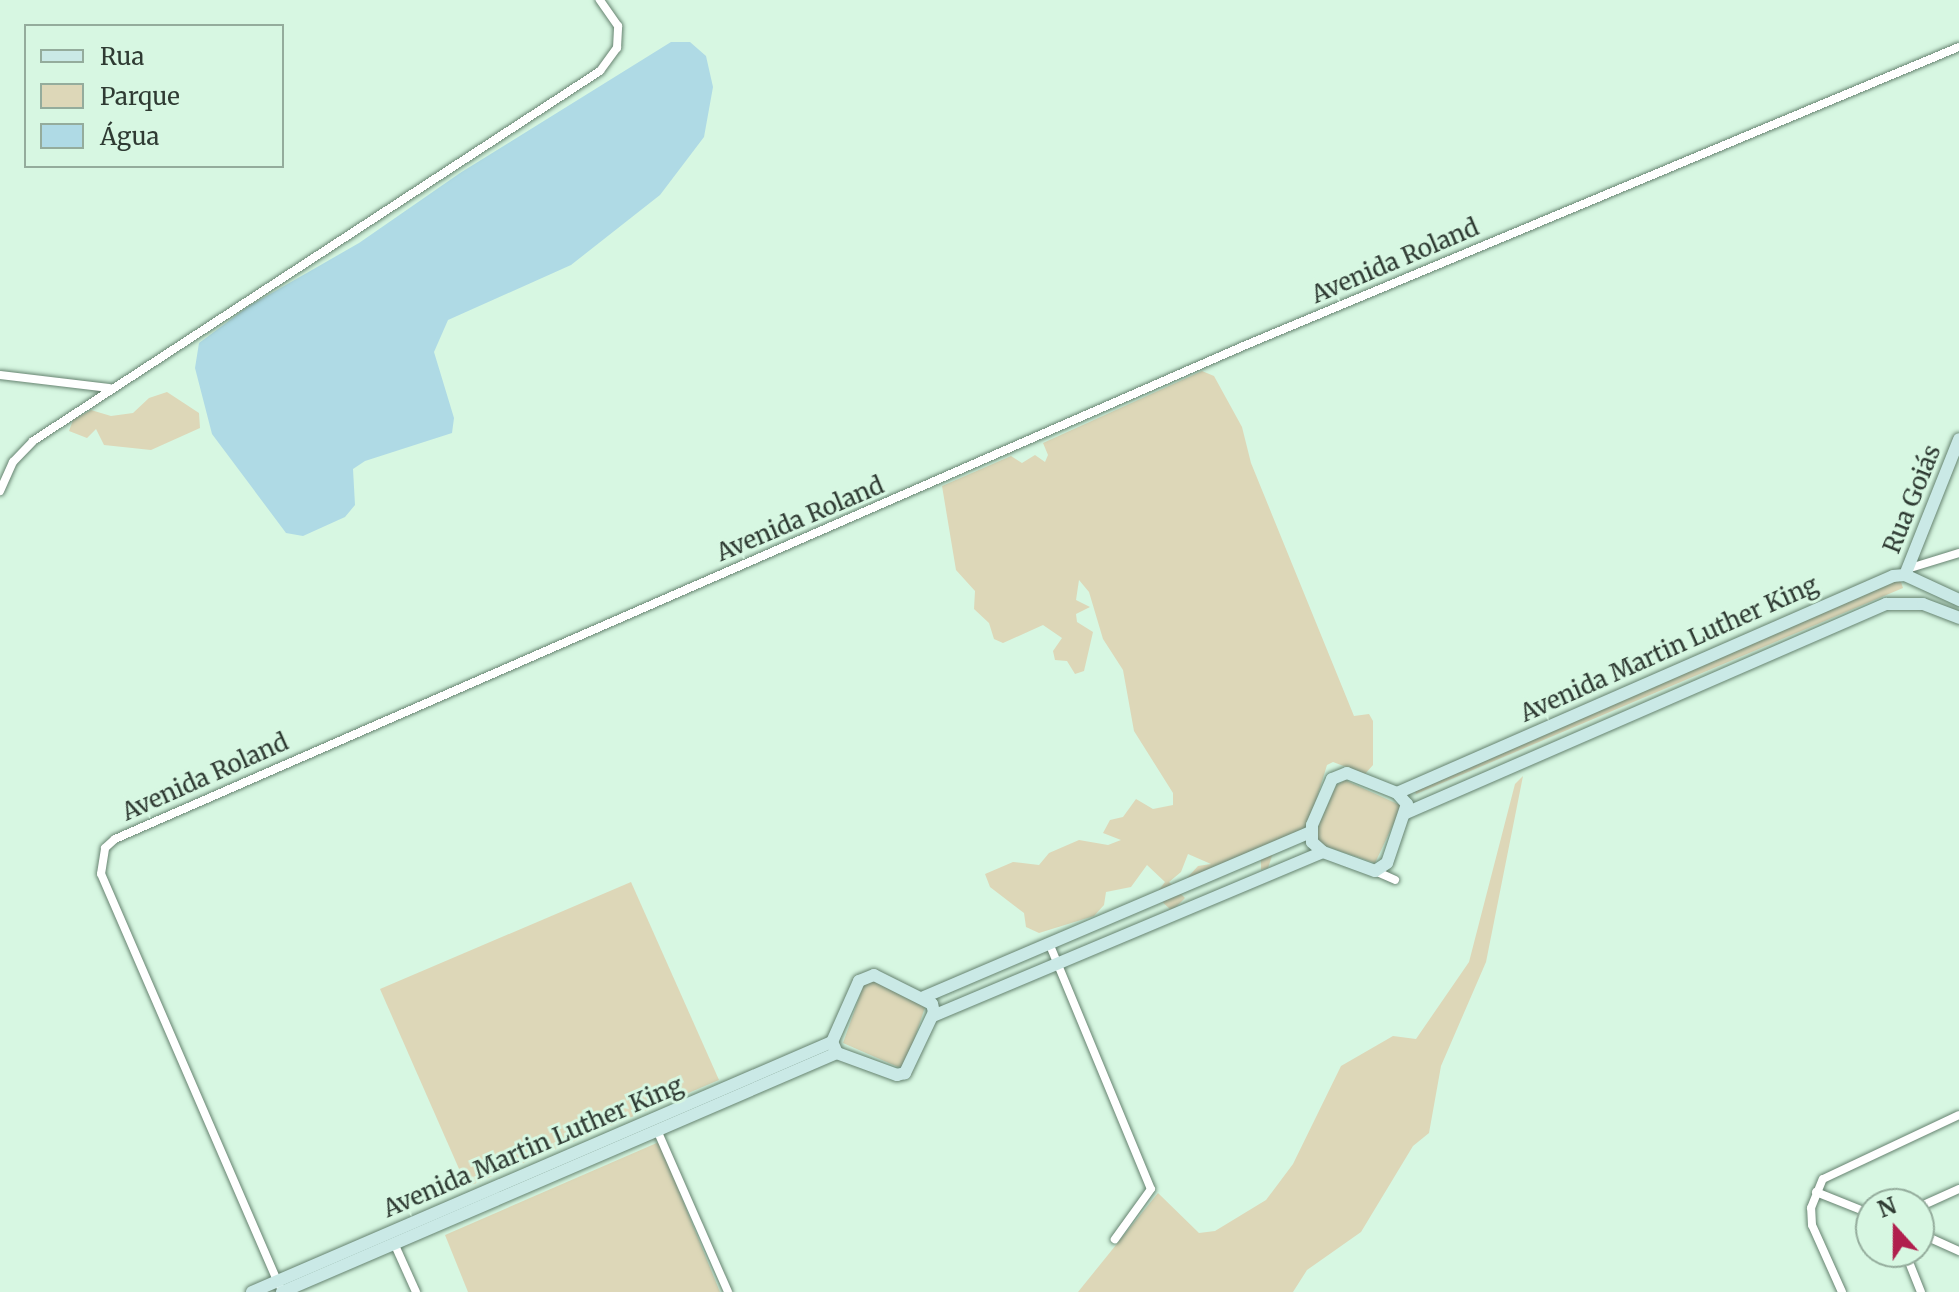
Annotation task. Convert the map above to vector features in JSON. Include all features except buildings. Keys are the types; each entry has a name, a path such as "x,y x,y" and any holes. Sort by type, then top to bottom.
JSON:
{"main road":[{"name":"Rua Goiás","path":"1900,601 1913,592 1909,575 1959,439"},
{"name":"Avenida Martin Luther King","path":"1397,793 1880,581 1909,575"},
{"path":"1909,575 1959,600"},
{"name":"Avenida Martin Luther King","path":"1406,813 1900,601"},
{"path":"1900,601 1959,618"},
{"path":"1338,774 1397,793 1407,804 1406,813 1387,863 1375,871 1323,852 1312,842 1311,832 1338,774"},
{"path":"924,997 1311,832"},
{"path":"933,1016 1323,852"},
{"path":"1183,886 1191,906"},
{"path":"874,975 924,997 932,1004 933,1016 905,1073 897,1075 835,1047 863,978 874,975"},
{"name":"Avenida Martin Luther King","path":"280,1288 835,1047"},
{"name":"Avenida Martin Luther King","path":"252,1292 310,1287 394,1243 657,1130 835,1047"}],"street":[{"path":"0,491 13,462 33,441 109,388 600,71 617,48 618,26 600,0"},
{"name":"Avenida Roland","path":"280,1288 101,874 105,848 115,839 1241,347 1959,47"},
{"path":"0,375 109,388"},
{"path":"1909,575 1959,553"},
{"path":"1375,871 1395,880"},
{"path":"1049,943 1151,1189 1115,1239"},
{"path":"1842,1292 1812,1225 1816,1192 1834,1170 1959,1115"},
{"path":"657,1130 728,1292"},
{"path":"1935,1200 1959,1189"},
{"path":"1816,1192 1855,1208"},
{"path":"1935,1240 1959,1251"},
{"path":"394,1243 416,1292"},
{"path":"1911,1268 1921,1292"}],"green space":[{"path":"1202,371 1214,376 1242,427 1251,463 1354,716 1369,714 1373,721 1373,765 1365,774 1333,762 1327,765 1307,830 1273,853 1268,868 1261,870 1261,856 1234,865 1227,874 1187,878 1198,866 1211,864 1188,854 1181,872 1169,882 1185,898 1172,911 1155,895 1165,882 1147,865 1131,887 1106,892 1104,905 1094,916 1039,933 1026,927 1024,913 990,887 985,874 1013,862 1039,865 1049,853 1079,840 1108,845 1121,840 1103,833 1110,820 1123,817 1136,799 1153,809 1173,805 1173,793 1134,731 1123,670 1103,639 1089,592 1079,580 1076,600 1090,607 1076,614 1077,622 1093,632 1084,671 1075,674 1067,661 1055,660 1053,651 1062,638 1043,625 1003,643 994,639 989,623 974,609 975,591 956,570 942,486 1011,456 1022,463 1035,455 1045,462 1048,455 1043,443"},
{"path":"167,392 199,413 200,428 151,450 104,445 96,429 87,438 69,431 73,420 91,410 111,416 133,413 149,398"},
{"path":"1900,579 1903,588 1416,794 1413,787"},
{"path":"1523,776 1486,962 1441,1066 1429,1133 1413,1146 1361,1232 1307,1270 1293,1292 1078,1292 1158,1193 1199,1233 1215,1231 1266,1200 1293,1164 1341,1066 1393,1036 1416,1039 1469,962 1515,784"},
{"path":"1345,780 1402,806 1375,863 1319,844 1315,834 1336,786"},
{"path":"631,882 719,1080 467,1187 380,989"},
{"path":"873,981 925,1007 906,1065 898,1067 843,1043 864,984"},
{"path":"659,1142 720,1292 468,1292 445,1235"}],"water":[{"path":"671,42 690,42 706,56 713,87 704,137 660,195 571,265 448,320 434,352 454,418 452,433 365,461 353,469 355,505 345,517 303,536 286,533 212,434 195,368 199,343 249,306 359,243 460,173"}]}
